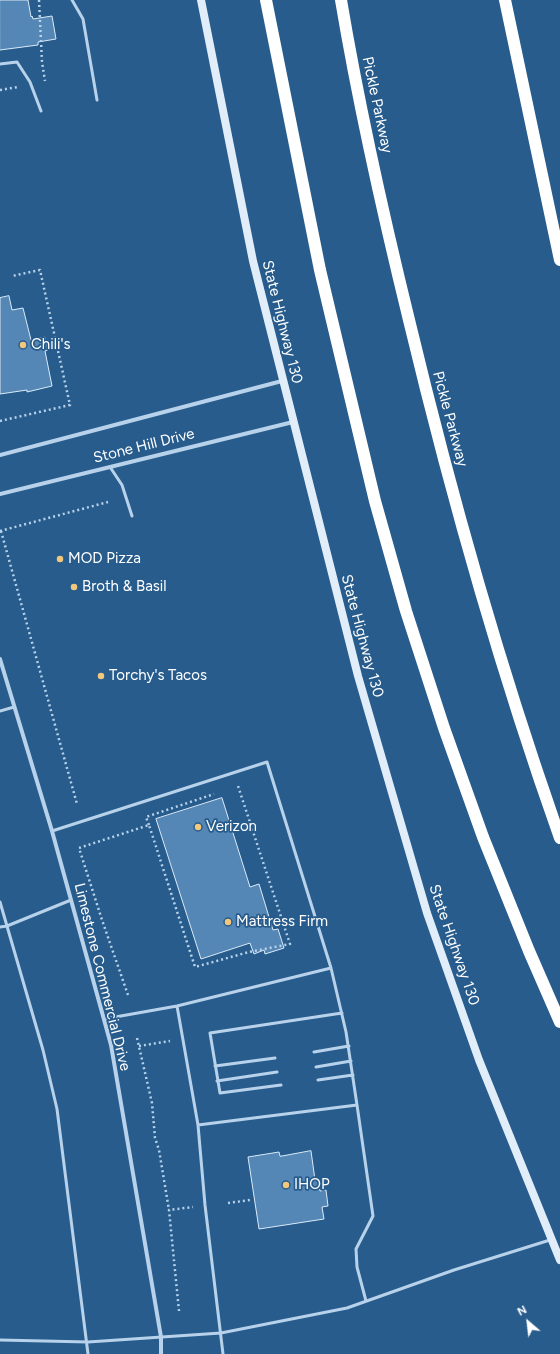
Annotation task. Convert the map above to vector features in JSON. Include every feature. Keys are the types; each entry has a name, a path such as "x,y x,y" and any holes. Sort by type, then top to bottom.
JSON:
{"highway":[{"path":"266,0 320,270 375,501 404,604 444,728 483,837 529,951 560,1022"},
{"name":"Pickle Parkway","path":"341,0 355,79 385,221 422,376 454,498 498,650 560,838"},
{"path":"505,0 560,260"}],"main road":[{"name":"State Highway 130","path":"201,0 253,261 282,381 358,676 427,912 479,1060 560,1260"}],"street":[{"name":"Stone Hill Drive","path":"0,455 282,381"},
{"name":"Stone Hill Drive","path":"0,494 293,422"},
{"name":"Limestone Commercial Drive","path":"0,659 52,831 111,1045 161,1337 160,1354"}],"lane":[{"path":"72,0 83,20 97,100"},
{"path":"0,64 17,62 30,82 40,112"},
{"path":"110,467 122,485 132,516"},
{"path":"0,711 14,707"},
{"path":"52,831 267,762 331,968 349,1046 372,1216 356,1249 357,1267 366,1301"},
{"path":"0,928 71,900"},
{"path":"0,902 43,1050 57,1109 88,1342 88,1354"},
{"path":"104,1019 177,1006 331,968"},
{"path":"177,1006 198,1125 205,1206 221,1333 222,1354"},
{"path":"281,1085 220,1093 210,1033 342,1013"},
{"path":"314,1052 349,1046"},
{"path":"215,1066 275,1058"},
{"path":"316,1067 351,1061"},
{"path":"217,1081 277,1072"},
{"path":"318,1080 353,1075"},
{"path":"198,1125 357,1105"},
{"path":"0,1340 88,1342 221,1333 347,1308 454,1270 551,1240"}],"path":[{"path":"39,0 42,62 45,81"},
{"path":"0,90 23,86"},
{"path":"0,422 70,405 40,270 12,276"},
{"path":"76,804 0,531 108,502"},
{"path":"217,793 146,817 195,967 249,952 290,944 238,786 231,788"},
{"path":"128,995 79,848 149,825"},
{"path":"137,1038 152,1103 155,1138 159,1150 169,1210 179,1311"},
{"path":"139,1046 172,1041"},
{"path":"228,1203 250,1200"},
{"path":"169,1210 196,1206"}],"building":[{"path":"0,0 28,0 31,17 32,16 33,19 52,16 56,39 38,42 38,45 0,50"},
{"name":"Chili's","path":"9,296 12,310 23,308 31,340 45,337 48,350 45,351 52,386 27,392 27,390 0,394 0,298"},
{"path":"222,798 250,887 259,884 273,930 278,929 284,948 265,954 264,950 254,954 250,943 201,959 156,819"},
{"name":"IHOP","path":"311,1151 315,1180 318,1180 320,1191 326,1190 328,1206 322,1207 324,1219 259,1229 248,1157 279,1152 280,1156"}],"place":[{"name":"Chili's","path":"23,345"},
{"name":"MOD Pizza","path":"60,559"},
{"name":"Broth & Basil","path":"74,587"},
{"name":"Torchy's Tacos","path":"101,676"},
{"name":"Verizon","path":"198,827"},
{"name":"Mattress Firm","path":"228,922"},
{"name":"IHOP","path":"286,1185"}]}
